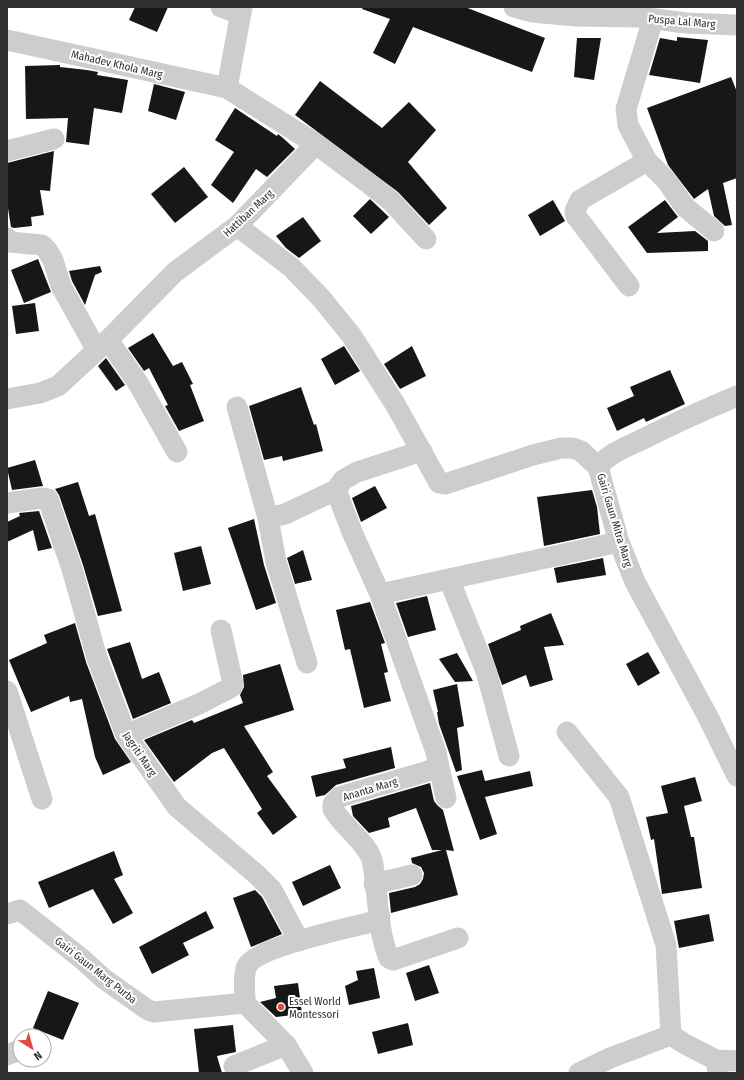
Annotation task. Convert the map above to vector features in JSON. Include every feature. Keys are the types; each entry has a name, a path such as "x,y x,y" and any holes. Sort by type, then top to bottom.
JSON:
{"street":[{"path":"221,7 241,10 227,88 316,144 391,201 426,239"},
{"name":"Puspa Lal Marg","path":"523,9 576,16 639,17 686,23 737,25"},
{"path":"653,19 626,109 628,125 646,161 666,180 685,207 714,231"},
{"name":"Mahadev Khola Marg","path":"7,40 227,88"},
{"path":"7,151 54,139"},
{"name":"Hattiban Marg","path":"7,398 40,394 58,386 176,272 237,226 316,144"},
{"path":"629,286 580,222 574,211 580,200 646,161"},
{"path":"237,226 291,267 322,298 351,335 395,404 439,484 445,484 533,455 561,448 572,448 581,451 598,467"},
{"path":"7,238 10,242 42,246 47,250 53,260 61,286 102,344 138,383 177,452"},
{"name":"Gairi Gaun Mitra Marg","path":"737,396 698,412 622,450 603,461 598,467 619,542 635,582 737,776"},
{"path":"238,407 268,518 276,562 307,663"},
{"path":"268,518 285,514 336,490 343,480 357,472 422,452"},
{"path":"336,490 352,532 380,594 436,752 446,798"},
{"name":"Jagriti Marg","path":"7,503 43,498 48,499 72,569 97,658 126,735 177,807 256,874 272,890 298,941"},
{"path":"380,594 619,542"},
{"path":"449,579 486,671 509,756"},
{"path":"126,735 199,704 232,687 233,684 221,630"},
{"path":"7,691 42,799"},
{"path":"567,732 619,797 666,945 671,1035"},
{"name":"Ananta Marg","path":"438,764 433,769 425,772 339,797 333,804 335,812 370,856 386,952 389,958 393,960 458,938"},
{"path":"374,884 412,875"},
{"name":"Gairi Gaun Marg Purba","path":"7,914 20,910 82,959 104,979 148,1010 154,1012 245,1003"},
{"path":"303,1073 286,1045 245,1003 246,968 252,959 298,941 372,922 380,916"},
{"path":"579,1073 611,1066 671,1035"},
{"path":"671,1035 717,1066 737,1061"},
{"path":"234,1066 286,1045"}],"building":[{"path":"135,7 168,7 157,32 129,20"},
{"path":"363,7 465,7 545,38 532,72 413,27 395,64 373,53 390,19 362,9"},
{"path":"677,37 708,40 700,83 649,75 660,38 677,41"},
{"path":"577,38 601,38 594,80 574,77"},
{"path":"60,65 60,67 98,72 97,75 128,80 122,113 94,108 89,145 66,142 68,118 26,119 25,66"},
{"path":"731,77 737,92 737,178 723,183 732,225 725,226 714,216 708,189 694,199 668,165 647,108"},
{"path":"320,81 382,128 409,102 436,130 408,162 447,208 429,225 398,192 295,115"},
{"path":"154,84 185,92 176,120 148,111"},
{"path":"235,108 277,136 278,134 295,149 267,177 256,169 233,203 211,185 234,152 215,140"},
{"path":"54,151 50,191 40,190 44,215 31,217 32,226 11,227 7,202 7,163"},
{"path":"184,167 208,197 175,223 151,194"},
{"path":"370,199 389,217 371,234 353,216"},
{"path":"553,200 565,221 540,236 528,215"},
{"path":"665,200 678,217 657,233 695,231 708,241 708,251 647,253 628,227"},
{"path":"303,217 321,241 299,258 286,248 276,236"},
{"path":"38,259 51,292 24,303 11,270"},
{"path":"100,266 102,272 95,275 85,305 72,281 69,271"},
{"path":"35,303 39,331 16,334 12,306"},
{"path":"153,333 173,366 182,362 193,384 190,385 204,421 179,431 165,406 168,405 149,368 144,371 128,348"},
{"path":"344,346 360,371 335,385 321,359"},
{"path":"412,346 426,376 400,389 384,364"},
{"path":"106,358 125,385 116,391 98,366"},
{"path":"670,370 685,404 646,422 644,418 617,431 607,408 634,396 630,387"},
{"path":"301,387 314,425 316,424 323,451 283,461 282,456 264,460 249,406"},
{"path":"35,460 43,486 12,490 7,468"},
{"path":"78,482 89,516 95,514 122,611 98,616 83,565 59,495 55,489"},
{"path":"375,486 387,508 361,522 352,498"},
{"path":"592,490 597,507 600,534 544,546 537,497"},
{"path":"39,511 52,548 38,551 33,530 7,542 7,522 20,516 19,513"},
{"path":"254,519 264,565 276,603 256,610 228,528"},
{"path":"201,546 211,584 183,591 174,553"},
{"path":"303,550 312,580 295,584 287,558"},
{"path":"603,558 606,575 557,583 554,568"},
{"path":"427,596 436,630 408,637 396,603"},
{"path":"370,602 385,643 381,644 388,672 384,673 391,701 364,708 350,649 345,650 336,610"},
{"path":"551,613 564,645 544,647 553,680 530,687 526,675 502,685 488,644 521,630 520,626"},
{"path":"75,623 86,662 115,739 131,762 103,775 95,757 82,699 70,702 69,696 31,712 9,660 47,643 44,635"},
{"path":"130,642 142,679 159,672 171,703 133,719 107,649"},
{"path":"648,652 660,673 638,686 626,664"},
{"path":"457,653 473,681 455,682 439,659"},
{"path":"280,664 294,710 244,726 273,772 267,776 297,817 273,835 257,813 262,809 224,748 212,753 174,782 144,740 192,720 194,723 243,703 240,695 244,687 243,675"},
{"path":"457,684 464,726 457,728 462,770 456,772 439,724 433,690"},
{"path":"391,747 395,768 336,785 325,795 316,797 311,776 346,768 343,759"},
{"path":"482,770 485,781 530,771 533,786 485,797 497,834 480,840 457,776"},
{"path":"695,777 702,801 684,806 691,837 694,837 702,888 662,894 654,839 651,840 646,817 668,813 661,786"},
{"path":"430,783 434,801 443,810 454,851 446,850 458,895 391,913 389,893 415,887 420,884 423,879 424,873 421,867 412,863 411,858 442,850 432,850 416,808 388,818 390,827 369,833 353,816 351,806"},
{"path":"114,851 123,875 114,879 133,913 113,924 93,889 49,908 38,882"},
{"path":"330,865 341,888 303,906 292,882"},
{"path":"255,890 262,897 282,934 251,947 233,898"},
{"path":"206,911 214,928 183,943 189,955 152,974 139,947"},
{"path":"709,914 714,941 679,948 674,921"},
{"path":"429,965 439,993 415,1001 406,973"},
{"path":"374,968 380,998 349,1005 345,986 358,980 356,971"},
{"name":"Essel World Montessori","path":"298,983 302,1014 276,1017 260,1002 276,998 274,986"},
{"path":"48,991 79,1003 63,1040 52,1036 52,1028 33,1028"},
{"path":"408,1023 413,1045 378,1054 372,1032"},
{"path":"233,1025 236,1052 217,1056 222,1073 199,1073 194,1029"}],"place":[{"name":"Essel World Montessori","path":"281,1007"}]}
